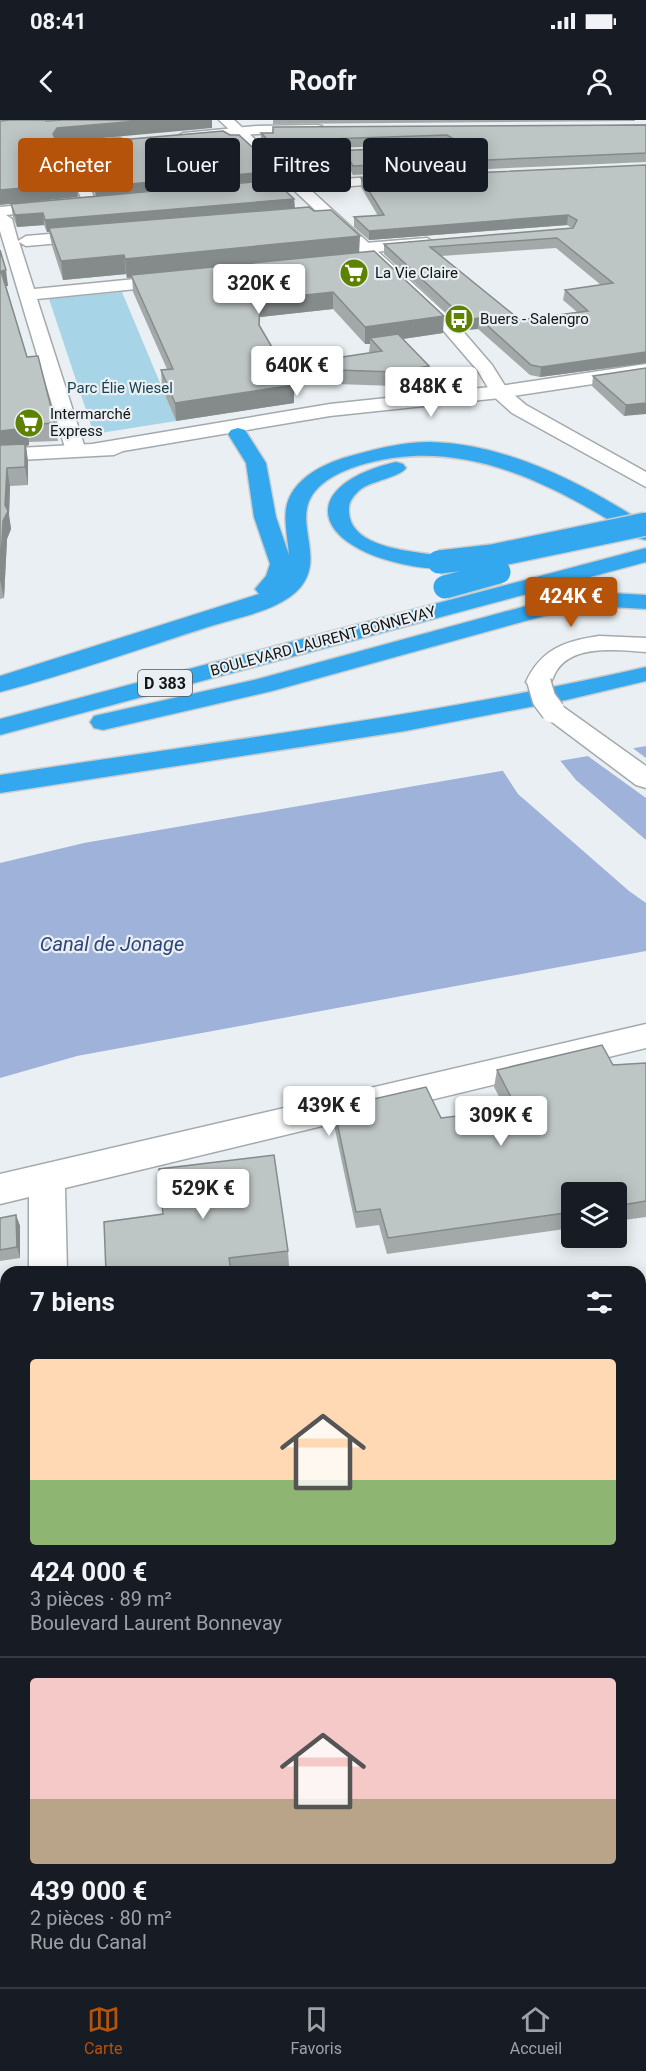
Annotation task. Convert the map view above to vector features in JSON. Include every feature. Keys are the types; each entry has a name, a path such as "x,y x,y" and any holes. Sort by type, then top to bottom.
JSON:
{"highway":[{"path":"238,429 256,463 265,517 281,564 277,578 254,604"},
{"path":"412,458 356,484 341,497 338,516 352,536 378,552 416,561 438,562 492,556 646,524"},
{"path":"0,684 254,604 288,588 299,573 298,505 310,484 325,473 357,459 412,458 511,462 557,480 586,495 646,533"},
{"path":"466,461 558,499 646,554"},
{"name":"BOULEVARD LAURENT BONNEVAY","path":"0,727 448,597 646,533"},
{"name":"BOULEVARD LAURENT BONNEVAY","path":"0,705 448,597 646,554"},
{"path":"0,746 263,686 593,598 646,602"},
{"path":"0,784 467,712 575,693 646,674"}],"street":[{"path":"226,120 252,144"},
{"path":"175,138 239,132 328,129"},
{"path":"80,192 84,203 1,211 26,295 85,451"},
{"path":"304,192 448,325 486,369 500,392 540,423 646,481"},
{"path":"308,217 329,216"},
{"path":"26,241 94,241 114,233"},
{"path":"355,262 371,254 441,241"},
{"path":"106,268 114,286"},
{"path":"26,295 193,278"},
{"path":"0,455 85,451 337,416 358,409 500,392 646,370"},
{"path":"646,645 607,644 568,651 546,665 539,682 543,699 553,711 646,779"},
{"path":"0,1189 646,1036"},
{"path":"46,1178 48,1266"}],"green space":[{"name":"Parc Élie Wiesel","path":"122,292 176,421 94,434 49,299"}],"water":[{"name":"Canal de Jonage","path":"646,746 646,951 77,1056 0,1078 0,863 84,843"}],"pier":[{"path":"630,746 646,758 646,798 585,754"},
{"path":"558,758 576,780 646,840 646,903 629,891 518,794 501,768"}],"building":[{"path":"148,120 57,128 53,134 55,138 18,138 18,188 0,190 0,121"},
{"path":"646,125 646,153 488,160 488,138 452,138 447,135 266,138 261,133 273,133 273,127"},
{"path":"223,131 230,135 239,135 252,147 252,173 240,174 240,138 145,138 145,183 133,184 133,139"},
{"path":"351,150 363,150 363,166 353,166"},
{"path":"646,165 646,352 541,367 531,365 479,318 466,320 384,244 573,228 577,220 568,215 369,231 354,217 384,215 370,192 488,192 488,172","holes":["557,238 613,283 565,290 588,311 520,320 430,247"]},
{"path":"252,182 252,192 287,192 294,199 45,220 43,213 15,215 11,204 145,192 240,192 240,183"},
{"path":"309,207 314,211 331,210 360,236 125,259 124,255 61,261 49,228"},
{"path":"0,250 6,270 1,271 27,357 38,356 55,423 26,425 26,428 0,431"},
{"path":"374,251 444,316 365,327 333,292 260,300 259,325 294,385 175,403 161,370 173,369 131,275"},
{"path":"398,334 429,366 395,372 336,370 336,358 382,351 370,338"},
{"path":"646,368 646,403 626,405 593,376"},
{"path":"25,444 25,467 7,468 5,505 8,511 3,521 0,580 0,445"},
{"path":"602,1045 613,1065 646,1063 646,1201 627,1204 627,1182 561,1182 561,1214 388,1238 380,1209 356,1212 334,1108 426,1087 441,1118 517,1109 497,1070"},
{"path":"274,1155 288,1251 229,1258 230,1266 106,1266 104,1222 163,1214 159,1169"},
{"path":"16,1215 17,1247 0,1250 0,1218"}],"place":[{"name":"La Vie Claire","path":"354,273"},
{"name":"Buers - Salengro","path":"459,319"},
{"name":"Intermarché Express","path":"29,423"}]}
